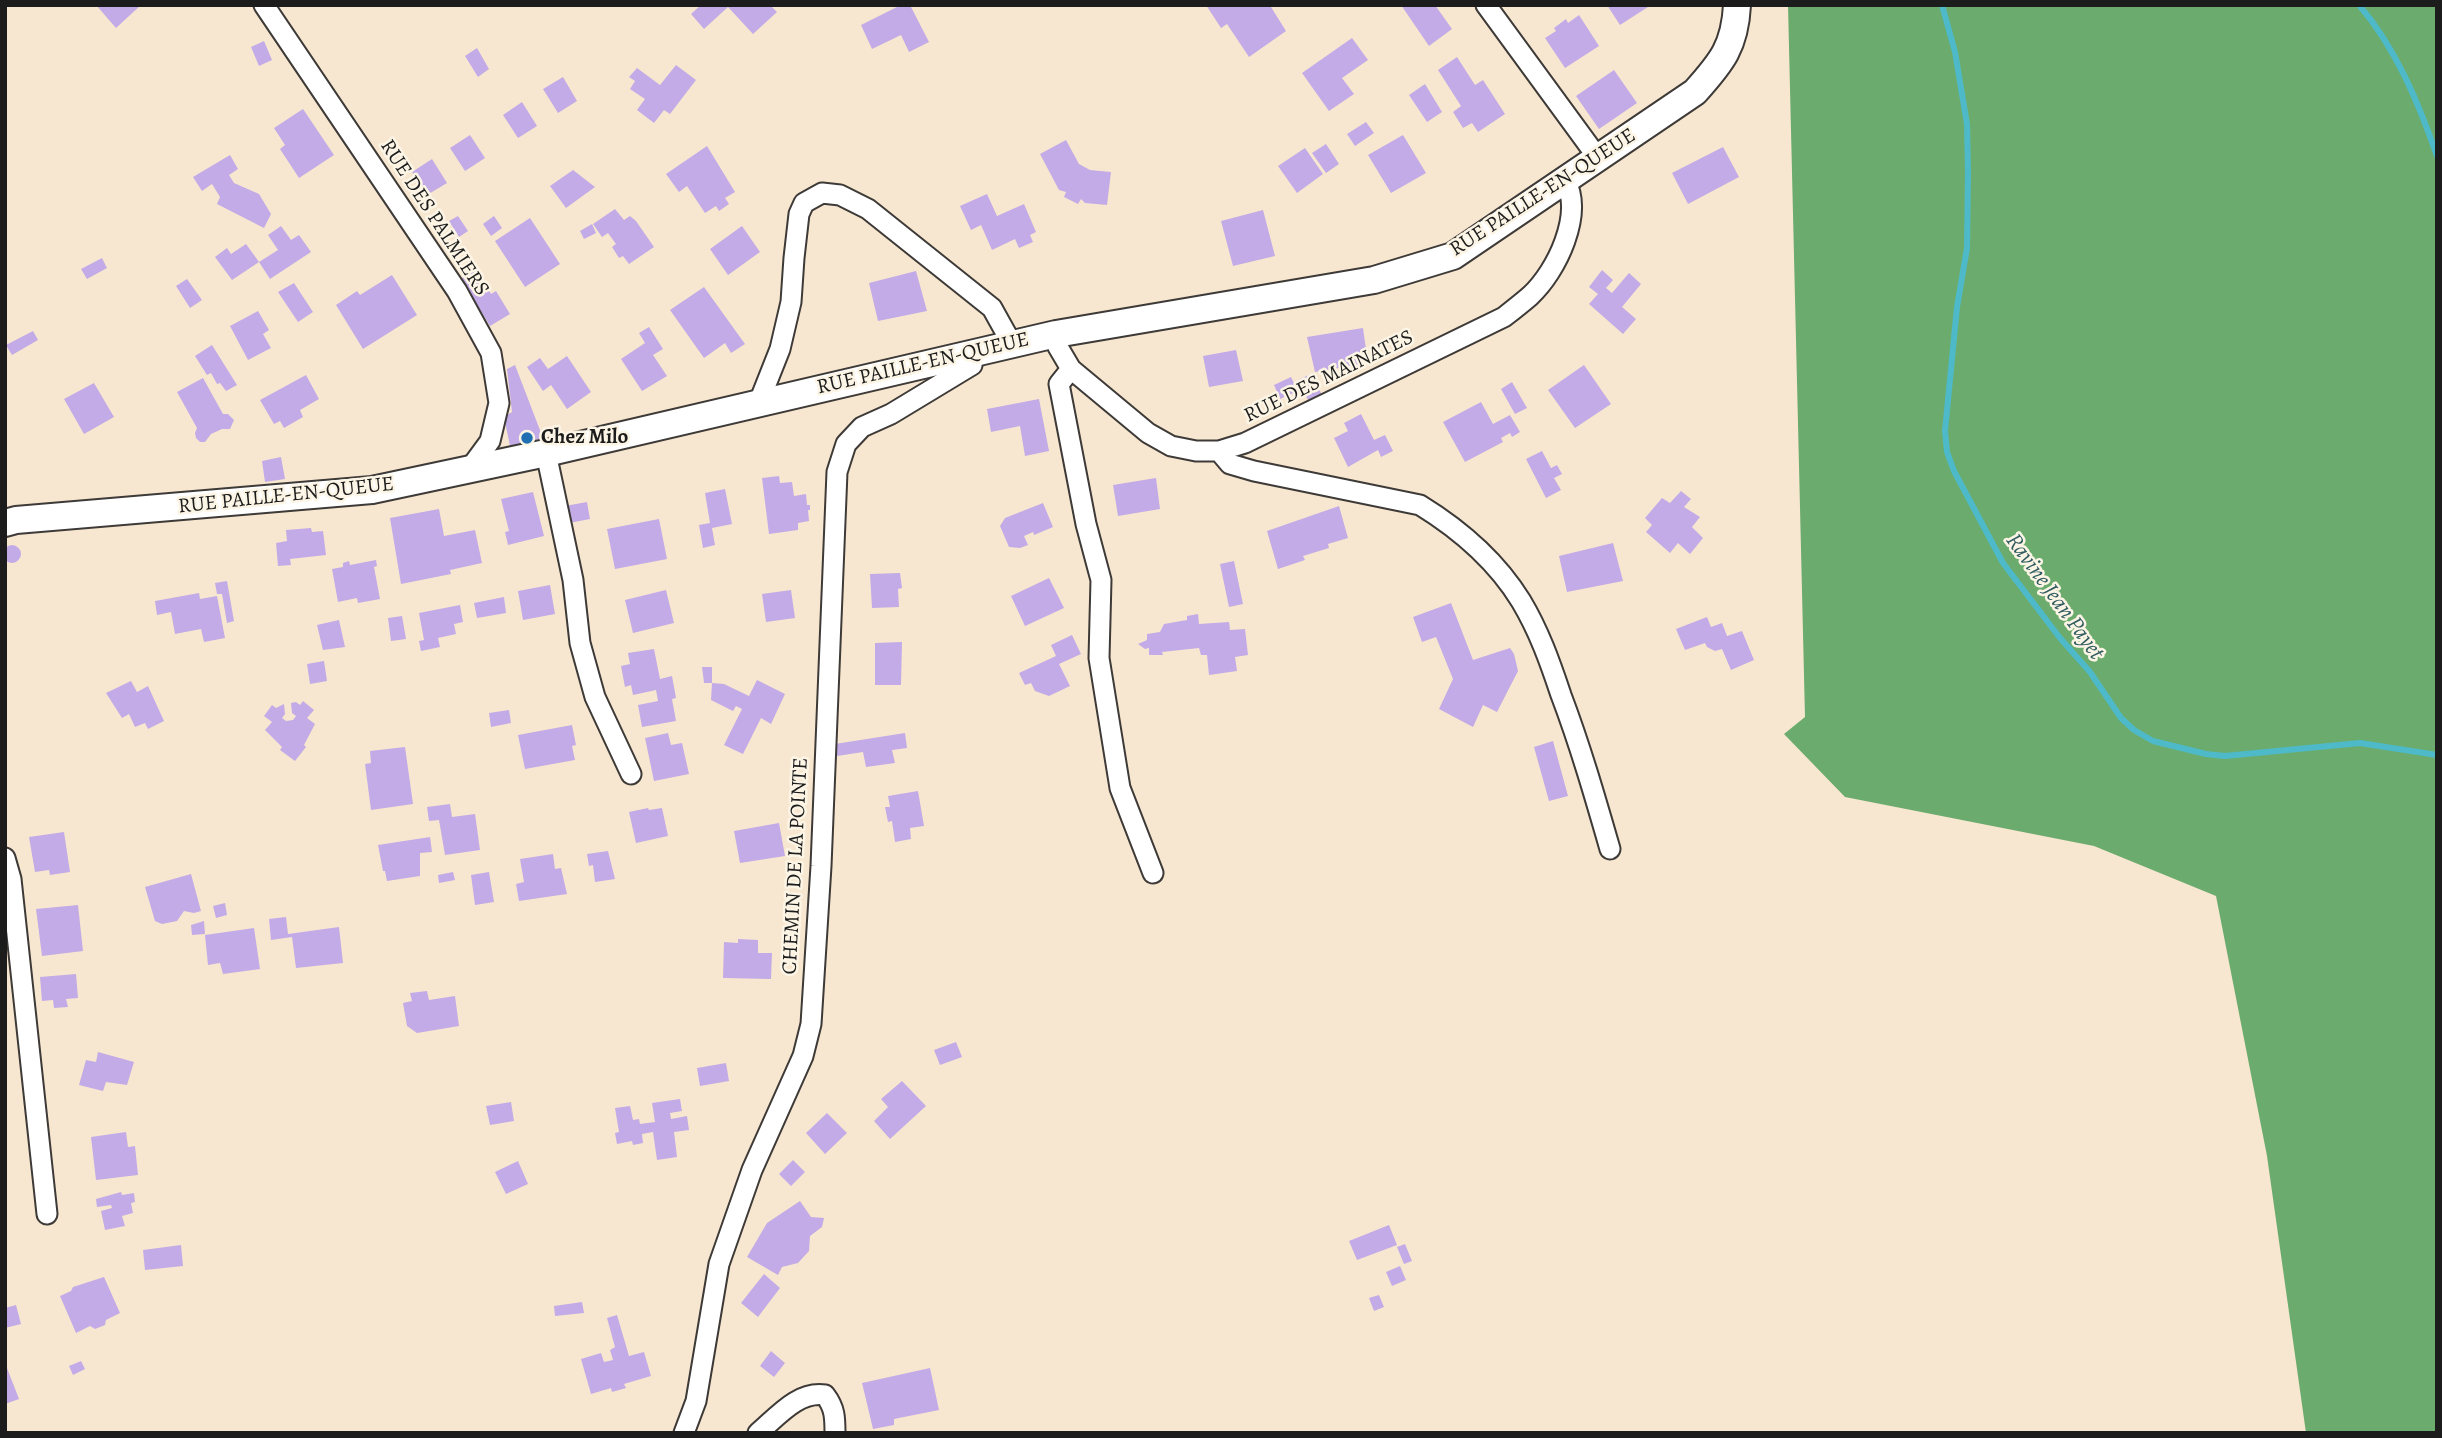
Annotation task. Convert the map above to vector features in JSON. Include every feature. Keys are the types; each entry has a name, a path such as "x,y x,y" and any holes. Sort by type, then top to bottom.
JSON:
{"main road":[{"name":"RUE PAILLE-EN-QUEUE","path":"5,523 372,491 1056,334 1374,280 1453,256 1695,92 1716,68 1732,42 1737,5"}],"street":[{"name":"RUE DES PALMIERS","path":"264,5 457,291 491,352 499,403 490,441 468,471"},
{"path":"1486,5 1598,158"},
{"name":"RUE DES MAINATES","path":"1056,334 1058,347 1071,369 1148,433 1171,446 1196,451 1219,451 1245,443 1504,317 1532,295 1555,265 1573,215 1571,191 1565,180"},
{"path":"759,402 780,349 792,302 799,214 804,203 822,193 840,195 868,209 992,308 1012,344"},
{"name":"CHEMIN DE LA POINTE","path":"684,1433 696,1401 719,1264 752,1170 803,1056 810,1024 821,866 837,472 846,444 862,428 891,414 972,365 974,352"},
{"path":"1071,369 1059,384 1086,524 1101,580 1099,658 1120,788 1153,873"},
{"path":"1219,451 1230,464 1254,471 1420,505 1441,517 1482,552 1520,599 1543,643 1581,749 1610,849"},
{"path":"546,453 573,580 583,654 595,698 631,774"},
{"path":"5,858 11,879 47,1214"},
{"path":"758,1433 790,1406 807,1395 815,1394 825,1395 830,1401 834,1410 835,1433"}],"green space":[{"path":"1788,5 2437,5 2437,1433 2306,1433 2267,1156 2216,896 2094,846 1845,797 1784,734 1805,717"}],"building":[{"path":"96,5 141,5 116,28"},
{"path":"701,5 770,5 777,12 753,34 728,7 704,29 691,14"},
{"path":"901,5 910,5 929,42 909,52 901,35 872,49 861,25"},
{"path":"1206,5 1273,5 1271,7 1286,31 1249,57 1227,24 1221,28"},
{"path":"1401,5 1435,5 1452,29 1429,46"},
{"path":"1607,5 1647,5 1648,7 1620,25"},
{"path":"1579,15 1599,46 1565,68 1545,38 1556,31 1554,28 1566,19 1568,23"},
{"path":"1352,38 1368,60 1342,78 1354,94 1329,111 1302,73"},
{"path":"264,41 272,60 259,66 251,47"},
{"path":"477,48 489,69 478,77 465,56"},
{"path":"1457,57 1475,85 1483,80 1505,114 1478,132 1472,123 1463,128 1453,112 1461,106 1438,70"},
{"path":"676,65 696,80 670,114 664,110 654,123 637,110 645,99 630,89 635,81 629,77 637,68 660,85"},
{"path":"1614,70 1637,103 1599,129 1576,96"},
{"path":"563,77 577,101 558,113 543,89"},
{"path":"1425,84 1442,112 1427,122 1409,95"},
{"path":"522,102 537,126 518,138 503,115"},
{"path":"303,109 334,155 299,178 280,149 285,145 274,128"},
{"path":"1366,122 1374,133 1355,146 1347,134"},
{"path":"470,135 485,158 465,171 450,148"},
{"path":"1403,135 1426,173 1391,193 1368,155"},
{"path":"1066,140 1079,164 1090,170 1111,172 1107,205 1085,203 1081,199 1078,204 1064,197 1066,192 1059,190 1040,154"},
{"path":"1326,144 1339,164 1326,173 1312,153"},
{"path":"707,146 735,192 725,198 729,204 719,211 716,206 705,213 687,186 679,192 666,174"},
{"path":"1723,147 1739,177 1688,204 1672,173"},
{"path":"1305,148 1323,174 1297,193 1278,166"},
{"path":"230,155 238,169 229,175 234,183 259,194 271,214 264,228 217,204 220,197 212,184 202,191 193,177"},
{"path":"432,159 447,183 427,195 412,172"},
{"path":"573,170 595,187 566,208 550,186"},
{"path":"987,194 997,216 1024,204 1036,232 1030,235 1033,242 1019,248 1015,239 992,250 981,225 971,230 960,206"},
{"path":"615,209 624,220 630,216 636,221 654,247 629,264 623,256 619,258 612,247 616,244 608,233 602,237 593,224"},
{"path":"1263,210 1275,256 1233,266 1221,221"},
{"path":"458,216 468,231 459,237 449,221"},
{"path":"494,216 502,228 491,236 483,224"},
{"path":"530,218 560,264 525,287 495,241"},
{"path":"592,224 596,233 584,239 580,231"},
{"path":"281,226 291,240 299,235 311,252 270,279 259,262 278,250 268,235"},
{"path":"742,226 760,252 728,275 710,249"},
{"path":"246,244 259,262 232,280 215,257 227,248 231,254"},
{"path":"102,258 107,268 87,279 81,269"},
{"path":"476,270 491,294 496,291 510,314 490,326 461,279"},
{"path":"1602,270 1613,280 1606,288 1612,293 1629,273 1641,284 1622,307 1636,319 1623,334 1589,304 1598,294 1589,287"},
{"path":"916,271 927,311 878,321 869,283"},
{"path":"392,275 417,315 363,349 336,305 357,291 360,295"},
{"path":"187,279 202,300 190,308 176,286"},
{"path":"294,283 313,312 298,322 278,292"},
{"path":"704,287 745,344 731,353 725,343 704,358 670,310"},
{"path":"258,311 269,330 263,334 271,348 248,360 230,326"},
{"path":"649,327 663,349 653,355 667,376 642,391 621,359 645,343 639,333"},
{"path":"1363,328 1368,363 1315,372 1307,337"},
{"path":"33,331 38,340 12,355 6,345"},
{"path":"212,345 237,385 226,391 220,383 217,384 211,373 207,375 195,356"},
{"path":"1236,350 1243,381 1209,387 1203,356"},
{"path":"567,356 591,392 567,409 551,385 543,391 527,367 540,358 548,369"},
{"path":"515,365 543,438 510,446 504,417 512,412 507,369"},
{"path":"1584,365 1611,404 1575,428 1548,390"},
{"path":"1311,374 1322,395 1308,400 1298,380"},
{"path":"306,375 319,399 300,410 303,417 284,428 280,421 274,424 260,400"},
{"path":"1291,377 1298,391 1280,399 1274,385"},
{"path":"203,378 223,414 228,414 234,420 230,429 222,429 211,434 205,442 200,442 196,438 197,428 177,392"},
{"path":"1512,382 1527,408 1515,414 1501,389"},
{"path":"94,383 114,417 84,434 64,399"},
{"path":"1039,399 1049,451 1025,456 1020,426 991,432 987,409"},
{"path":"1481,402 1493,424 1510,415 1520,432 1512,437 1510,433 1501,438 1503,442 1465,462 1443,422"},
{"path":"1361,414 1374,440 1385,435 1393,451 1381,457 1378,450 1348,467 1334,438 1348,431 1344,423"},
{"path":"1542,451 1551,468 1557,465 1562,474 1554,478 1561,490 1546,498 1526,459"},
{"path":"281,457 285,479 265,482 262,461"},
{"path":"779,476 780,483 792,482 794,496 806,494 807,505 810,505 809,521 798,523 798,530 769,534 762,478"},
{"path":"1156,478 1160,509 1118,516 1113,485"},
{"path":"725,489 732,524 712,528 715,545 703,548 699,525 710,523 705,493"},
{"path":"1681,491 1691,499 1684,507 1700,517 1692,527 1703,538 1690,554 1678,543 1670,553 1646,532 1652,525 1645,518 1662,498 1670,503"},
{"path":"533,492 544,536 508,545 505,532 509,531 501,499"},
{"path":"587,502 590,519 569,523 565,506"},
{"path":"1043,503 1053,527 1024,536 1028,545 1020,548 1009,547 1000,526 1005,518"},
{"path":"1339,506 1348,538 1328,544 1329,548 1303,556 1305,560 1278,569 1267,531"},
{"path":"439,509 444,536 475,530 482,563 450,570 451,574 401,584 390,518"},
{"path":"659,519 667,559 615,569 607,529"},
{"path":"311,528 312,532 323,531 326,555 290,559 291,565 278,566 276,543 287,541 286,530"},
{"path":"1613,543 1623,581 1567,592 1559,556"},
{"path":"12,545 18,548 21,554 18,560 12,563 6,560 3,554 6,548"},
{"path":"376,560 377,566 374,567 380,599 358,603 357,598 338,602 332,569 343,567 343,563 349,561 350,565"},
{"path":"1234,561 1243,604 1229,607 1220,564"},
{"path":"900,573 902,588 898,589 899,607 872,608 870,574"},
{"path":"1049,578 1064,608 1025,626 1011,596"},
{"path":"227,581 234,621 227,623 222,594 217,594 215,583"},
{"path":"550,585 555,614 523,620 518,591"},
{"path":"666,590 674,623 633,633 625,600"},
{"path":"791,590 795,618 766,622 762,594"},
{"path":"199,593 200,599 217,596 225,638 204,642 201,629 175,634 171,612 157,615 155,601"},
{"path":"504,597 506,613 477,618 474,603"},
{"path":"1451,603 1473,660 1510,648 1518,671 1497,712 1483,705 1473,727 1439,709 1453,679 1436,637 1422,642 1413,617"},
{"path":"460,605 463,622 454,624 456,634 438,638 440,647 421,651 419,641 424,640 419,613"},
{"path":"1198,614 1199,624 1229,622 1230,630 1245,629 1248,655 1235,657 1237,671 1209,675 1207,655 1201,655 1199,648 1149,655 1149,648 1145,649 1138,644 1147,640 1147,634 1160,632 1164,624 1187,620 1187,616"},
{"path":"402,616 406,639 391,641 388,618"},
{"path":"1707,617 1711,627 1722,623 1727,636 1742,631 1754,660 1731,670 1722,649 1715,651 1705,643 1685,650 1676,629"},
{"path":"339,620 345,647 323,650 317,625"},
{"path":"1072,635 1081,654 1059,664 1070,686 1049,696 1035,691 1031,683 1025,685 1019,673 1056,656 1051,645"},
{"path":"902,642 901,685 875,685 875,643"},
{"path":"654,649 660,679 672,676 676,721 642,727 638,705 658,701 656,690 633,695 631,685 625,687 621,666 630,664 628,653"},
{"path":"324,661 327,681 310,684 307,664"},
{"path":"702,667 712,667 712,683 704,683"},
{"path":"757,680 785,694 771,724 761,718 743,754 724,745 742,709 736,706 733,711 711,700 712,683 724,684 749,696"},
{"path":"131,681 137,692 148,686 164,721 148,729 145,723 135,727 129,714 122,718 106,693"},
{"path":"303,701 314,710 307,718 315,724 304,745 306,747 295,761 280,750 282,747 265,730 272,722 264,716 272,705 276,708 284,704 285,714 282,718 286,721 293,720 296,716 292,713 291,703 300,705"},
{"path":"509,710 511,723 491,727 489,713"},
{"path":"572,725 576,745 572,746 575,760 525,769 518,735"},
{"path":"668,733 671,745 682,743 689,774 654,781 645,738"},
{"path":"905,733 907,748 892,750 895,763 866,767 863,752 837,756 835,744"},
{"path":"1553,741 1568,796 1549,801 1534,747"},
{"path":"405,747 413,804 371,810 365,764 371,763 370,751"},
{"path":"918,791 924,826 910,828 911,839 895,842 892,821 888,822 885,807 890,807 888,796"},
{"path":"450,804 452,817 475,814 480,850 445,855 439,820 429,821 427,807"},
{"path":"662,808 668,836 636,843 629,812"},
{"path":"779,823 785,856 740,863 734,831"},
{"path":"64,832 70,872 50,875 49,870 35,872 29,837"},
{"path":"430,837 432,852 420,853 420,876 387,881 378,845"},
{"path":"608,851 615,879 595,882 593,865 589,866 587,854"},
{"path":"553,854 555,869 561,868 567,894 519,901 516,884 524,882 520,859"},
{"path":"453,872 455,880 439,883 438,875"},
{"path":"489,872 494,902 475,905 471,875"},
{"path":"191,874 201,911 184,911 177,921 162,924 155,921 145,887"},
{"path":"225,903 227,915 216,918 213,906"},
{"path":"78,905 83,951 42,956 36,909"},
{"path":"286,917 288,934 339,927 343,963 296,968 292,937 271,940 269,919"},
{"path":"204,921 205,934 192,935 191,925"},
{"path":"254,928 260,969 223,974 220,963 208,965 205,935"},
{"path":"738,939 758,940 758,953 772,953 771,979 723,978 724,942 738,943"},
{"path":"76,974 78,998 66,999 68,1007 54,1008 53,1000 42,1001 40,977"},
{"path":"427,991 429,1000 455,996 459,1026 417,1033 407,1026 403,1003 412,1001 410,993"},
{"path":"956,1042 962,1057 940,1065 934,1050"},
{"path":"98,1052 134,1062 127,1085 106,1082 103,1091 79,1085 86,1060 96,1062"},
{"path":"726,1063 729,1081 700,1086 697,1068"},
{"path":"902,1081 926,1106 890,1139 874,1121 888,1107 881,1099"},
{"path":"680,1099 682,1111 670,1113 671,1119 687,1116 689,1130 674,1132 677,1157 657,1160 653,1132 642,1134 643,1143 633,1145 632,1141 617,1144 615,1133 619,1132 615,1108 630,1106 633,1120 639,1119 640,1124 655,1122 652,1103"},
{"path":"511,1102 514,1121 490,1125 486,1106"},
{"path":"827,1113 847,1133 825,1154 806,1133"},
{"path":"126,1132 128,1147 135,1146 138,1175 96,1180 91,1137"},
{"path":"793,1160 805,1172 791,1186 779,1174"},
{"path":"518,1161 528,1184 506,1194 495,1172"},
{"path":"121,1192 122,1195 134,1193 135,1202 131,1203 133,1213 122,1216 125,1226 105,1230 101,1211 112,1208 111,1205 97,1207 96,1199"},
{"path":"800,1201 811,1217 824,1218 822,1227 810,1236 809,1251 798,1263 782,1267 778,1275 747,1257 767,1223"},
{"path":"1389,1225 1397,1245 1357,1260 1349,1241"},
{"path":"1405,1244 1412,1261 1404,1264 1397,1247"},
{"path":"181,1245 183,1266 145,1270 143,1250"},
{"path":"1400,1266 1406,1280 1392,1286 1386,1272"},
{"path":"764,1274 780,1288 758,1317 741,1303"},
{"path":"104,1277 120,1313 106,1320 105,1325 95,1329 90,1326 76,1333 60,1296 71,1291 73,1287"},
{"path":"1379,1295 1384,1307 1374,1311 1369,1298"},
{"path":"582,1302 584,1313 555,1316 554,1306"},
{"path":"16,1305 21,1324 5,1328 5,1308"},
{"path":"617,1315 629,1356 644,1352 651,1376 624,1384 626,1388 612,1392 611,1388 591,1394 581,1359 601,1353 604,1362 613,1360 610,1350 615,1347 607,1318"},
{"path":"771,1351 785,1363 774,1377 760,1366"},
{"path":"81,1361 85,1369 73,1375 69,1366"},
{"path":"5,1368 19,1399 5,1404"},
{"path":"930,1368 939,1410 894,1419 894,1425 873,1429 862,1383"}],"waterway":[{"name":"Ravine Jean Payet","path":"1942,5 1955,52 1967,124 1968,172 1967,248 1957,307 1945,431 1947,452 1954,471 2003,563 2060,638 2090,672 2121,718 2134,730 2153,741 2225,756 2360,743 2437,755"},
{"path":"2359,5 2384,39 2405,77 2437,156"}],"place":[{"name":"Chez Milo","path":"527,438"}]}
